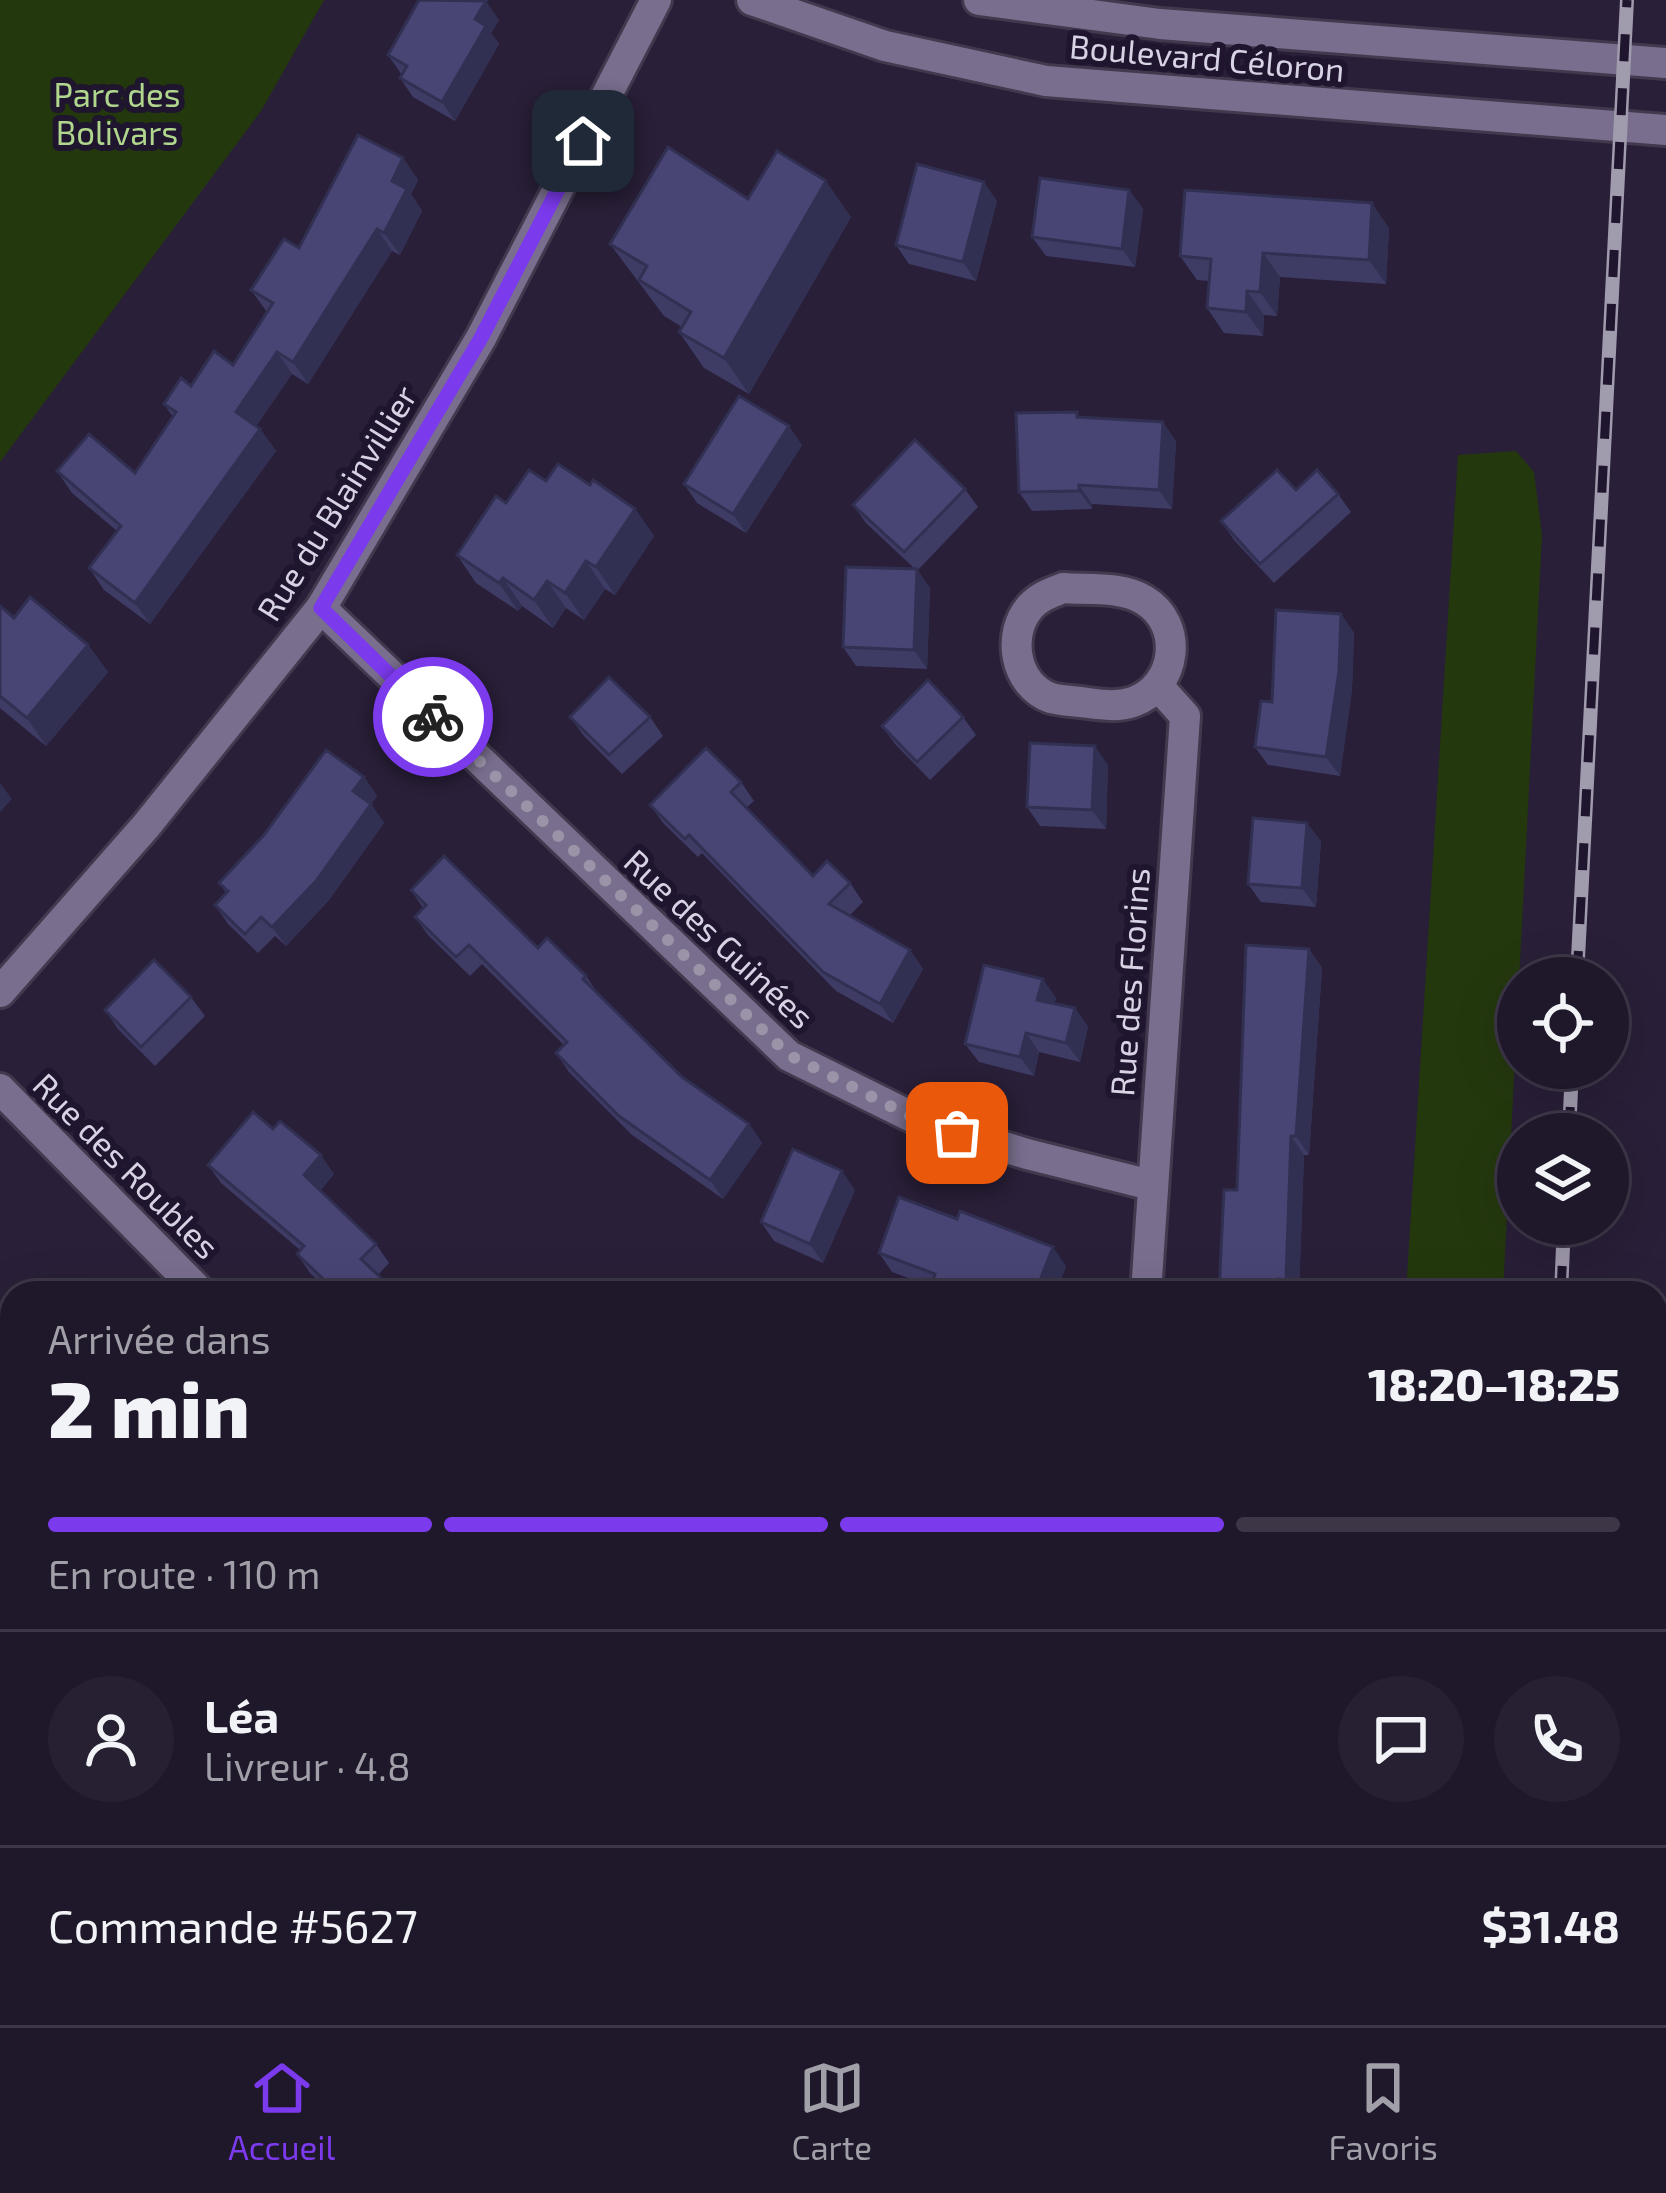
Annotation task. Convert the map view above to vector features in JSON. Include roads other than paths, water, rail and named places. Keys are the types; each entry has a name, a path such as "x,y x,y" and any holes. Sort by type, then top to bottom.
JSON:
{"street":[{"name":"Rue du Blainvillier","path":"0,992 146,826 321,608 481,338 656,0"},
{"name":"Boulevard Céloron","path":"752,0 885,46 1046,81 1666,130"},
{"name":"Boulevard Céloron","path":"979,0 1160,24 1666,63"},
{"path":"1063,588 1125,592 1144,599 1169,630 1172,649 1158,686 1145,698 1110,706 1050,698 1035,688 1017,657 1021,621 1030,606 1063,588"},
{"name":"Rue des Guinées","path":"321,608 789,1055 922,1122 1151,1185"},
{"name":"Rue des Florins","path":"1147,1281 1185,716 1158,686"},
{"name":"Rue des Roubles","path":"0,1089 189,1281"}],"railway":[{"path":"1578,957 1627,0"},
{"path":"1570,1113 1571,1089"},
{"path":"1562,1281 1563,1245"}],"park label":[{"name":"Parc des Bolivars","path":"117,114"}]}
